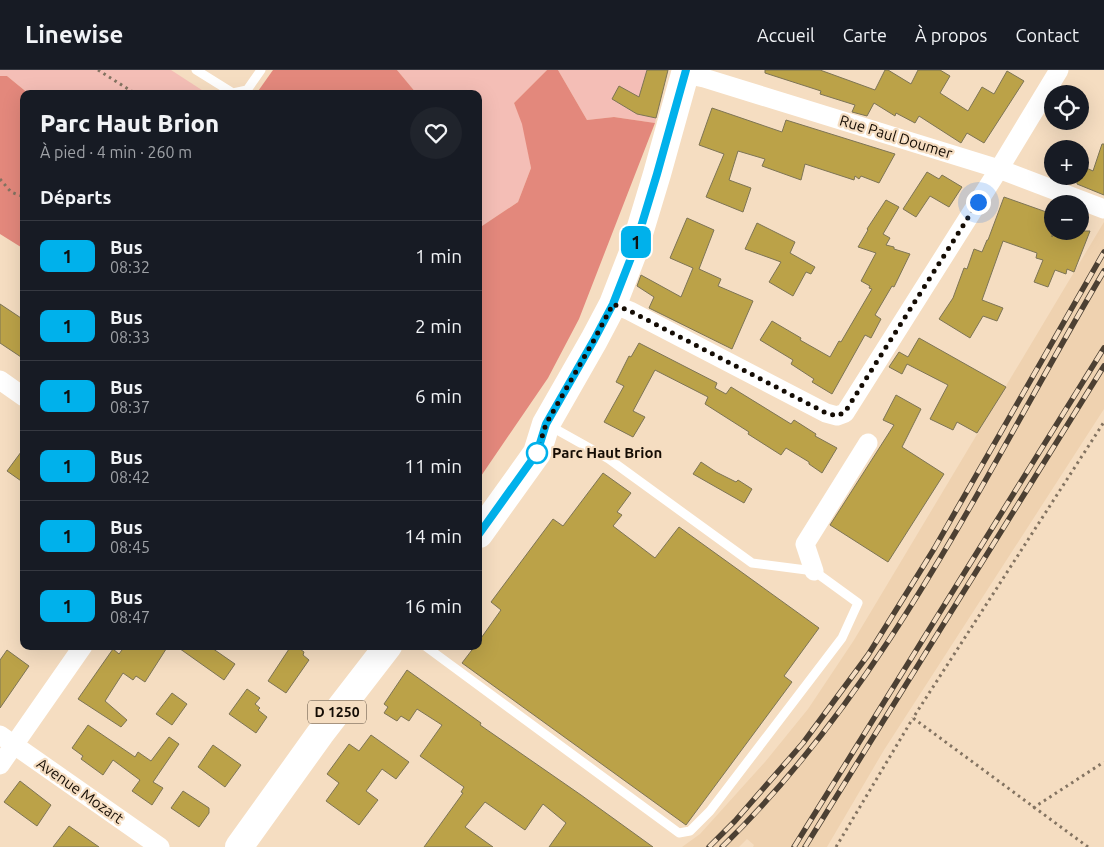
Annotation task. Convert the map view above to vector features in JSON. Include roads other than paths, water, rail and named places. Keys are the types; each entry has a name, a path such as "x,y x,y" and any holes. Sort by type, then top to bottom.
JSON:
{"main road":[{"path":"482,530 537,453 546,424 613,304 634,250 686,72"},
{"path":"482,505 524,445 546,424"},
{"name":"D 1250","path":"239,847 383,650"}],"street":[{"path":"613,304 630,311 826,413 837,416 845,412 999,169 1059,70"},
{"name":"Rue Paul Doumer","path":"686,72 999,169 1104,209"},
{"path":"0,380 20,394"},
{"path":"814,571 805,544 868,443"},
{"path":"0,765 7,740 80,650"},
{"name":"Avenue Mozart","path":"7,740 160,847"}],"lane":[{"path":"196,70 228,90"},
{"path":"247,90 261,70"},
{"path":"430,650 679,833 690,831 710,811 842,638 858,603 814,571 752,563 609,459 546,424"}],"railway":[{"path":"709,847 735,821 803,743 868,655 934,549 1104,252"},
{"path":"722,847 781,784 835,717 885,646 932,572 976,497 1104,271"},
{"path":"794,847 1104,348"},
{"path":"805,847 1104,366"}],"place":[{"name":"Parc Haut Brion","path":"537,453"}]}
